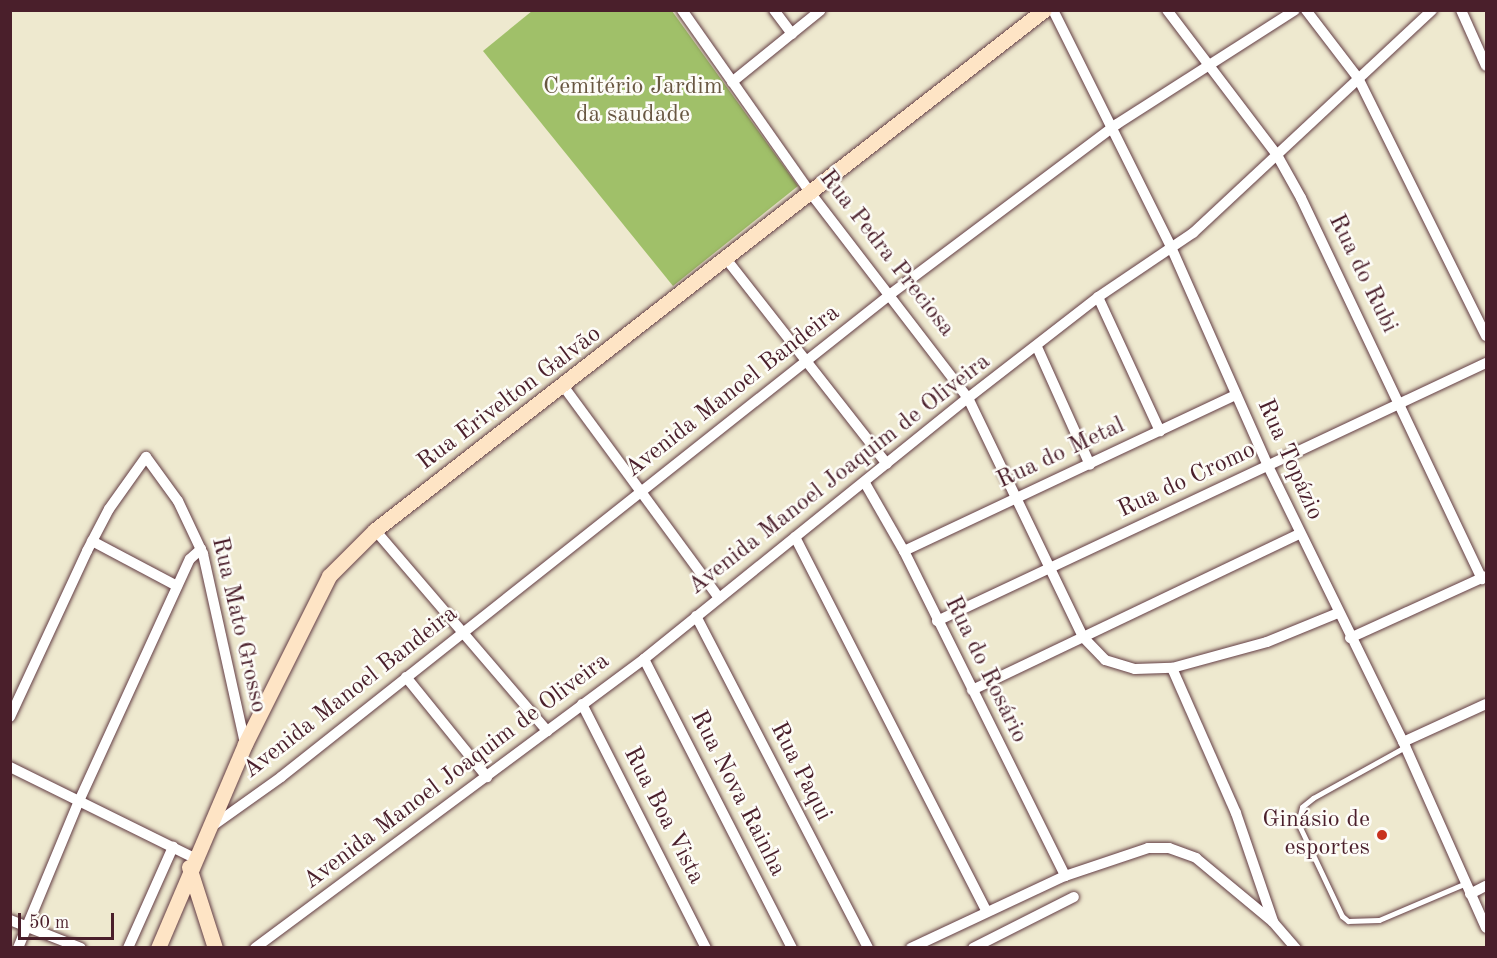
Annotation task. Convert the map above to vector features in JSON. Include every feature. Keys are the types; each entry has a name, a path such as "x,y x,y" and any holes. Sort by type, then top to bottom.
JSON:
{"main road":[{"name":"Rua Erivelton Galvão","path":"158,948 192,862 210,827 245,744 329,576 375,530 564,387 727,260 809,190 1044,10"},
{"path":"192,862 215,948"}],"street":[{"name":"Rua Pedra Preciosa","path":"682,10 809,190 892,293 968,398 1018,496 1083,637 1105,660 1135,669 1172,668"},
{"path":"774,10 792,34"},
{"path":"732,82 820,10"},
{"name":"Rua Topázio","path":"1053,10 1171,247 1299,534 1404,744 1486,928"},
{"name":"Rua do Rubi","path":"1167,10 1277,156 1326,246 1484,578"},
{"name":"Avenida Manoel Bandeira","path":"210,827 406,677 639,492 808,362 892,293 1113,127 1295,10"},
{"path":"1306,10 1358,78 1486,336"},
{"name":"Avenida Manoel Joaquim de Oliveira","path":"255,948 644,659 718,597 1098,297 1193,233 1432,10"},
{"path":"1461,10 1486,66"},
{"path":"727,260 887,464"},
{"path":"1098,297 1160,431"},
{"path":"1037,347 1090,465"},
{"name":"Rua do Cromo","path":"937,621 1486,363"},
{"path":"564,387 718,597"},
{"name":"Rua do Metal","path":"904,551 1236,395"},
{"name":"Rua Mato Grosso","path":"92,541 146,458 178,501 201,549 245,744"},
{"name":"Rua do Rosário","path":"865,483 904,551 1065,876"},
{"path":"375,530 547,731"},
{"path":"972,690 1299,534"},
{"path":"795,537 987,912"},
{"path":"10,717 92,541 177,586"},
{"path":"18,948 79,801 177,586 190,559 201,549"},
{"path":"1350,638 1484,578"},
{"path":"1274,922 1236,813 1172,668 1267,642 1338,613"},
{"name":"Rua Paqui","path":"696,616 868,948"},
{"name":"Rua Nova Rainha","path":"644,659 792,948"},
{"path":"406,677 487,777"},
{"path":"1404,744 1486,704"},
{"name":"Rua Boa Vista","path":"582,705 706,948"},
{"path":"10,767 173,847 192,862"},
{"path":"128,948 173,847"},
{"path":"911,948 1065,876 1126,853 1169,848 1196,858 1274,922 1296,948"},
{"path":"1468,888 1486,886"},
{"path":"973,948 1074,897"},
{"path":"10,920 81,948"}],"lane":[{"path":"1404,744 1313,798 1302,807 1298,823 1342,916 1348,921 1379,921 1468,888"}],"green space":[{"name":"Cemitério Jardim da saudade","path":"532,11 672,11 798,186 673,286 483,51"}],"place":[{"name":"Ginásio de esportes","path":"1382,835"}]}
